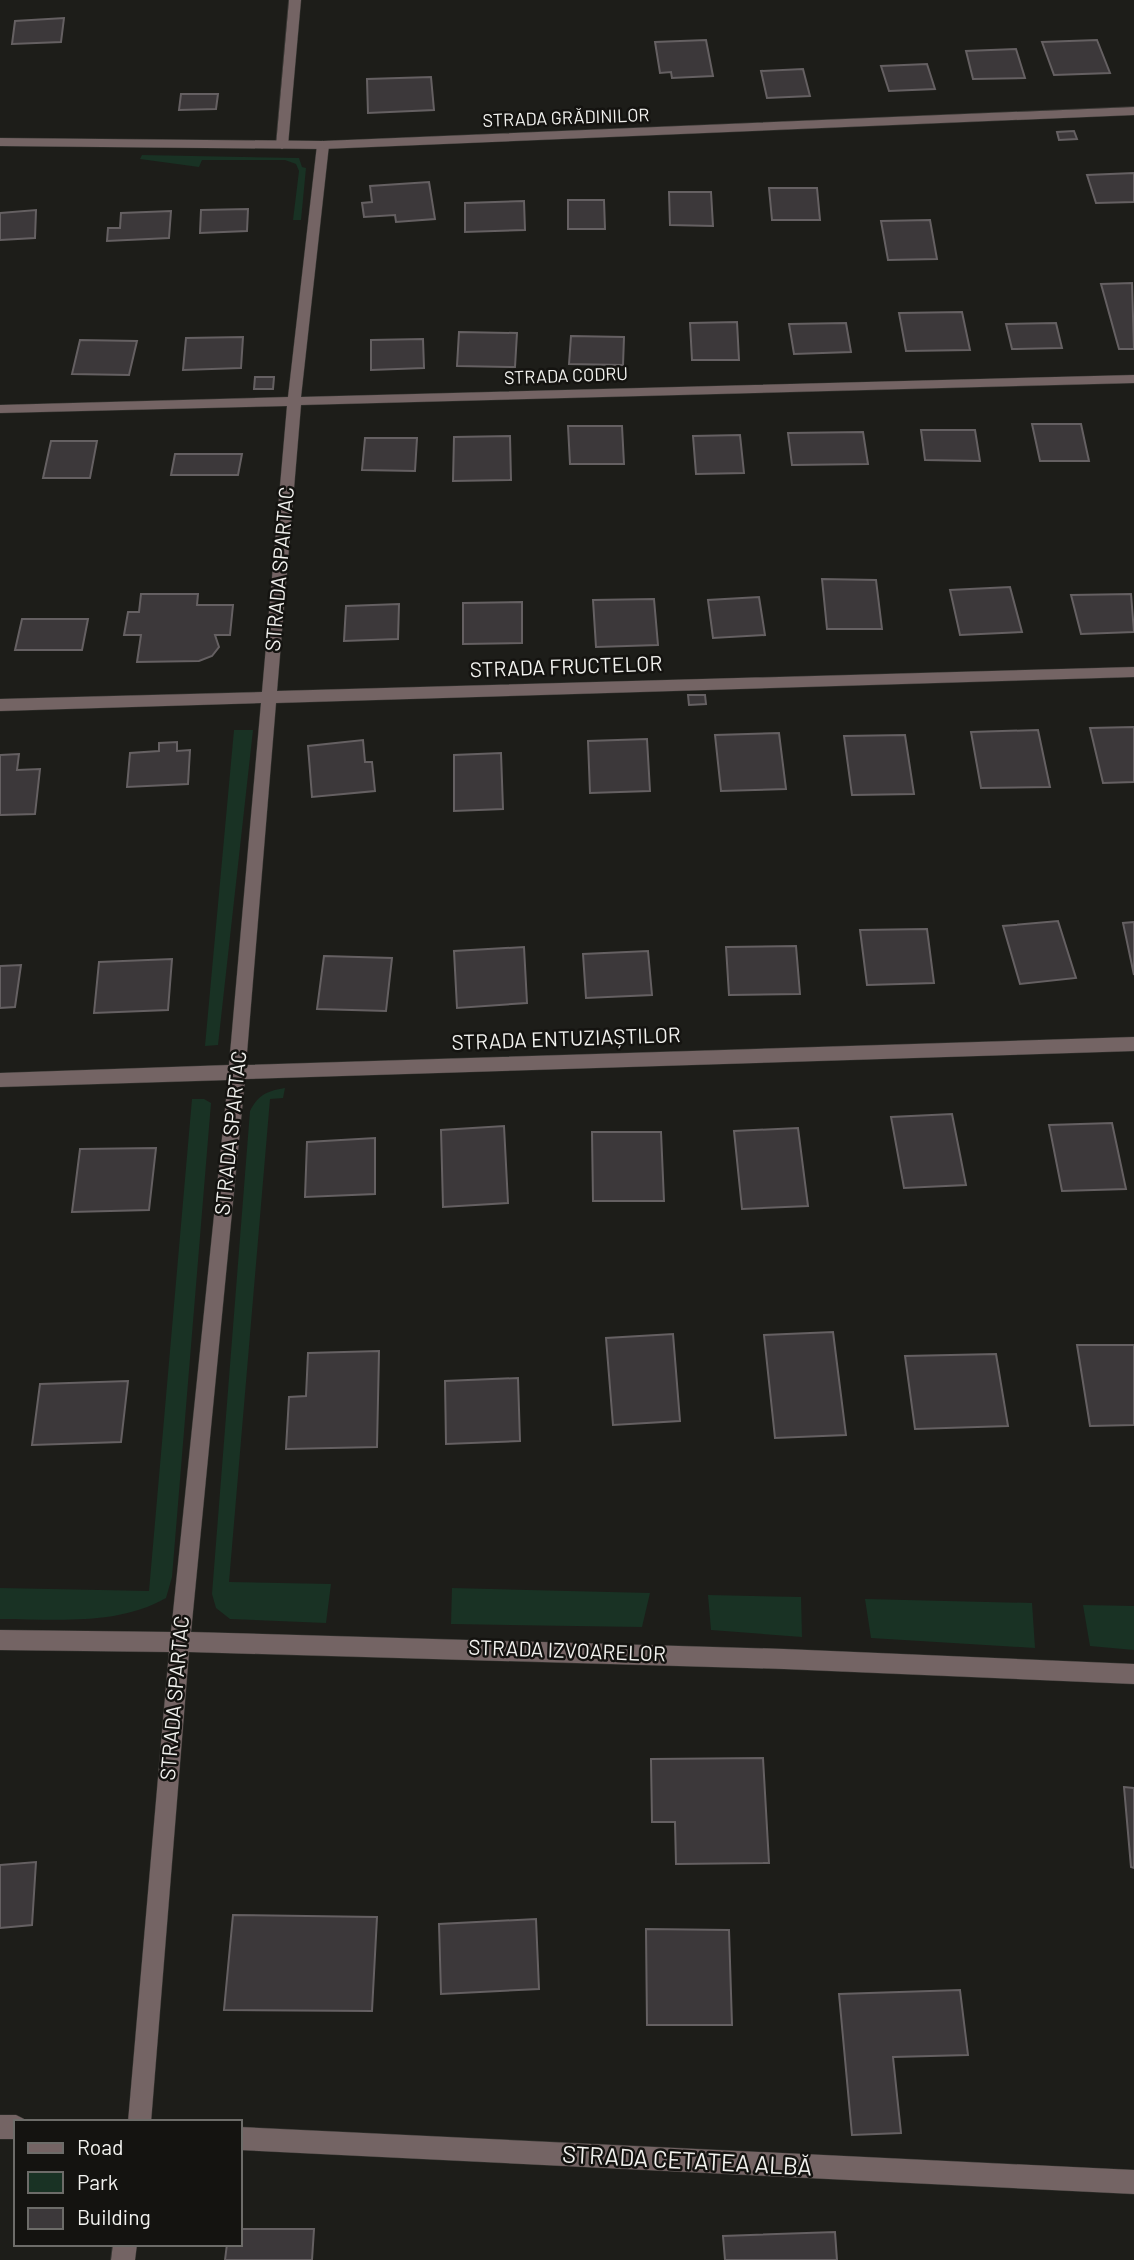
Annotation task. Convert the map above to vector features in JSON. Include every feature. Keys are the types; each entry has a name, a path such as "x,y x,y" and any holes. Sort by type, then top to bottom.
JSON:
{"street":[{"path":"282,145 295,0"},
{"name":"STRADA GRĂDINILOR","path":"0,142 323,145 1134,111"},
{"name":"STRADA SPARTAC","path":"139,2120 180,1641 237,1073 295,403 323,145"},
{"name":"STRADA CODRU","path":"0,409 1134,379"},
{"name":"STRADA FRUCTELOR","path":"0,705 1134,672"},
{"name":"STRADA ENTUZIAȘTILOR","path":"0,1080 1134,1044"},
{"name":"STRADA IZVOARELOR","path":"0,1640 180,1641 1007,1666 1134,1674"},
{"name":"STRADA CETATEA ALBĂ","path":"242,2138 1134,2182"}],"green space":[{"path":"142,155 299,158 302,167 306,168 301,220 293,220 299,171 296,164 285,160 202,160 199,167 140,159"},
{"path":"234,730 253,730 218,1045 205,1046"},
{"path":"285,1088 283,1098 270,1099 229,1582 331,1584 326,1623 230,1619 216,1608 212,1594 250,1111 264,1095"},
{"path":"192,1099 204,1099 211,1103 172,1577 166,1598 147,1607 107,1617 64,1620 0,1619 0,1588 149,1591"},
{"path":"452,1588 650,1593 642,1627 451,1624"},
{"path":"708,1595 801,1597 802,1637 711,1630"},
{"path":"865,1599 1032,1603 1035,1648 871,1638"},
{"path":"1083,1605 1134,1606 1134,1650 1090,1646"}],"building":[{"path":"64,18 61,42 12,44 15,21"},
{"path":"706,40 713,76 672,78 671,72 660,73 655,42"},
{"path":"1097,40 1110,73 1054,75 1042,42"},
{"path":"1016,49 1025,78 973,79 966,51"},
{"path":"927,64 935,89 889,91 881,66"},
{"path":"803,69 810,96 767,98 761,71"},
{"path":"431,77 434,110 368,113 367,79"},
{"path":"181,94 218,94 216,109 179,110"},
{"path":"1074,131 1077,139 1059,140 1057,132"},
{"path":"1134,173 1134,202 1096,203 1087,175"},
{"path":"429,182 435,219 396,222 395,215 364,217 362,203 372,202 370,186"},
{"path":"769,188 817,188 820,220 772,220"},
{"path":"669,192 711,192 713,226 670,225"},
{"path":"568,200 604,200 605,229 568,229"},
{"path":"524,201 525,230 465,232 465,203"},
{"path":"248,209 247,231 200,233 201,210"},
{"path":"36,210 35,238 0,240 0,213"},
{"path":"171,211 169,238 107,241 108,228 120,228 121,213"},
{"path":"930,220 937,259 888,260 881,221"},
{"path":"1132,283 1134,349 1119,349 1101,284"},
{"path":"962,312 970,350 906,351 899,313"},
{"path":"737,322 739,360 692,360 690,323"},
{"path":"846,323 851,352 794,354 789,324"},
{"path":"1056,323 1062,348 1012,349 1006,324"},
{"path":"459,332 517,333 515,367 457,366"},
{"path":"571,336 624,337 623,365 569,364"},
{"path":"243,337 241,368 183,370 186,338"},
{"path":"423,339 424,368 371,370 371,340"},
{"path":"80,340 137,341 129,375 72,374"},
{"path":"255,377 274,377 273,389 254,389"},
{"path":"1032,424 1081,424 1089,461 1040,461"},
{"path":"568,426 622,426 624,464 570,464"},
{"path":"921,430 975,430 980,461 925,460"},
{"path":"863,432 868,464 792,465 788,433"},
{"path":"740,435 744,473 696,474 693,436"},
{"path":"510,436 511,480 453,481 454,437"},
{"path":"365,438 417,438 415,471 362,470"},
{"path":"51,441 97,441 90,478 43,478"},
{"path":"175,454 242,454 238,475 171,475"},
{"path":"822,579 876,580 882,629 827,629"},
{"path":"1010,587 1022,632 960,635 950,590"},
{"path":"141,594 198,594 197,605 233,605 230,635 215,635 219,647 212,656 199,661 137,662 141,635 124,635 128,612 139,612"},
{"path":"1131,594 1134,632 1081,634 1071,595"},
{"path":"759,597 765,635 713,638 708,600"},
{"path":"654,599 658,645 596,647 593,600"},
{"path":"522,602 522,643 463,644 463,603"},
{"path":"399,604 398,639 344,641 346,606"},
{"path":"22,619 88,619 82,650 15,650"},
{"path":"688,695 705,695 706,704 689,705"},
{"path":"1134,727 1134,782 1103,783 1090,728"},
{"path":"1038,730 1050,787 981,788 971,732"},
{"path":"779,733 786,789 721,791 715,735"},
{"path":"905,735 914,794 852,795 844,736"},
{"path":"647,739 650,791 590,793 588,741"},
{"path":"363,740 365,762 372,762 375,791 312,797 308,746"},
{"path":"177,742 177,751 190,750 188,784 127,787 130,753 159,751 159,743"},
{"path":"501,753 503,809 454,811 454,755"},
{"path":"19,754 17,770 40,769 35,814 0,815 0,755"},
{"path":"1058,921 1076,978 1020,984 1003,926"},
{"path":"1134,922 1134,975 1123,923"},
{"path":"927,929 934,983 867,985 860,930"},
{"path":"796,946 800,994 729,995 726,947"},
{"path":"524,947 527,1003 457,1008 454,951"},
{"path":"648,951 652,995 586,998 583,954"},
{"path":"324,956 392,958 386,1011 317,1009"},
{"path":"172,959 168,1010 94,1013 99,962"},
{"path":"21,965 15,1007 0,1008 0,966"},
{"path":"952,1114 966,1185 904,1188 891,1117"},
{"path":"1112,1123 1126,1189 1062,1191 1049,1125"},
{"path":"504,1126 508,1203 443,1207 441,1130"},
{"path":"798,1128 808,1206 742,1209 734,1131"},
{"path":"592,1132 661,1132 664,1201 593,1201"},
{"path":"375,1138 375,1194 305,1197 307,1142"},
{"path":"156,1148 149,1210 72,1212 80,1149"},
{"path":"833,1332 846,1435 775,1438 764,1335"},
{"path":"673,1334 680,1421 613,1425 606,1338"},
{"path":"1077,1345 1134,1345 1134,1425 1090,1426"},
{"path":"379,1351 377,1447 286,1449 289,1397 306,1396 308,1353"},
{"path":"996,1354 1008,1426 915,1429 905,1356"},
{"path":"518,1378 520,1441 446,1444 445,1381"},
{"path":"128,1381 121,1442 32,1445 40,1384"},
{"path":"763,1758 769,1863 676,1864 675,1822 652,1822 651,1759"},
{"path":"1124,1787 1134,1788 1134,1868 1131,1867"},
{"path":"36,1862 32,1925 0,1928 0,1865"},
{"path":"233,1915 377,1917 372,2011 224,2010"},
{"path":"536,1919 539,1989 441,1994 439,1924"},
{"path":"646,1929 729,1930 732,2025 647,2025"},
{"path":"960,1990 968,2055 893,2057 901,2133 852,2135 839,1994"},
{"path":"242,2229 314,2229 312,2260 225,2260 227,2246 242,2246"},
{"path":"835,2232 837,2260 725,2260 723,2236"}]}
